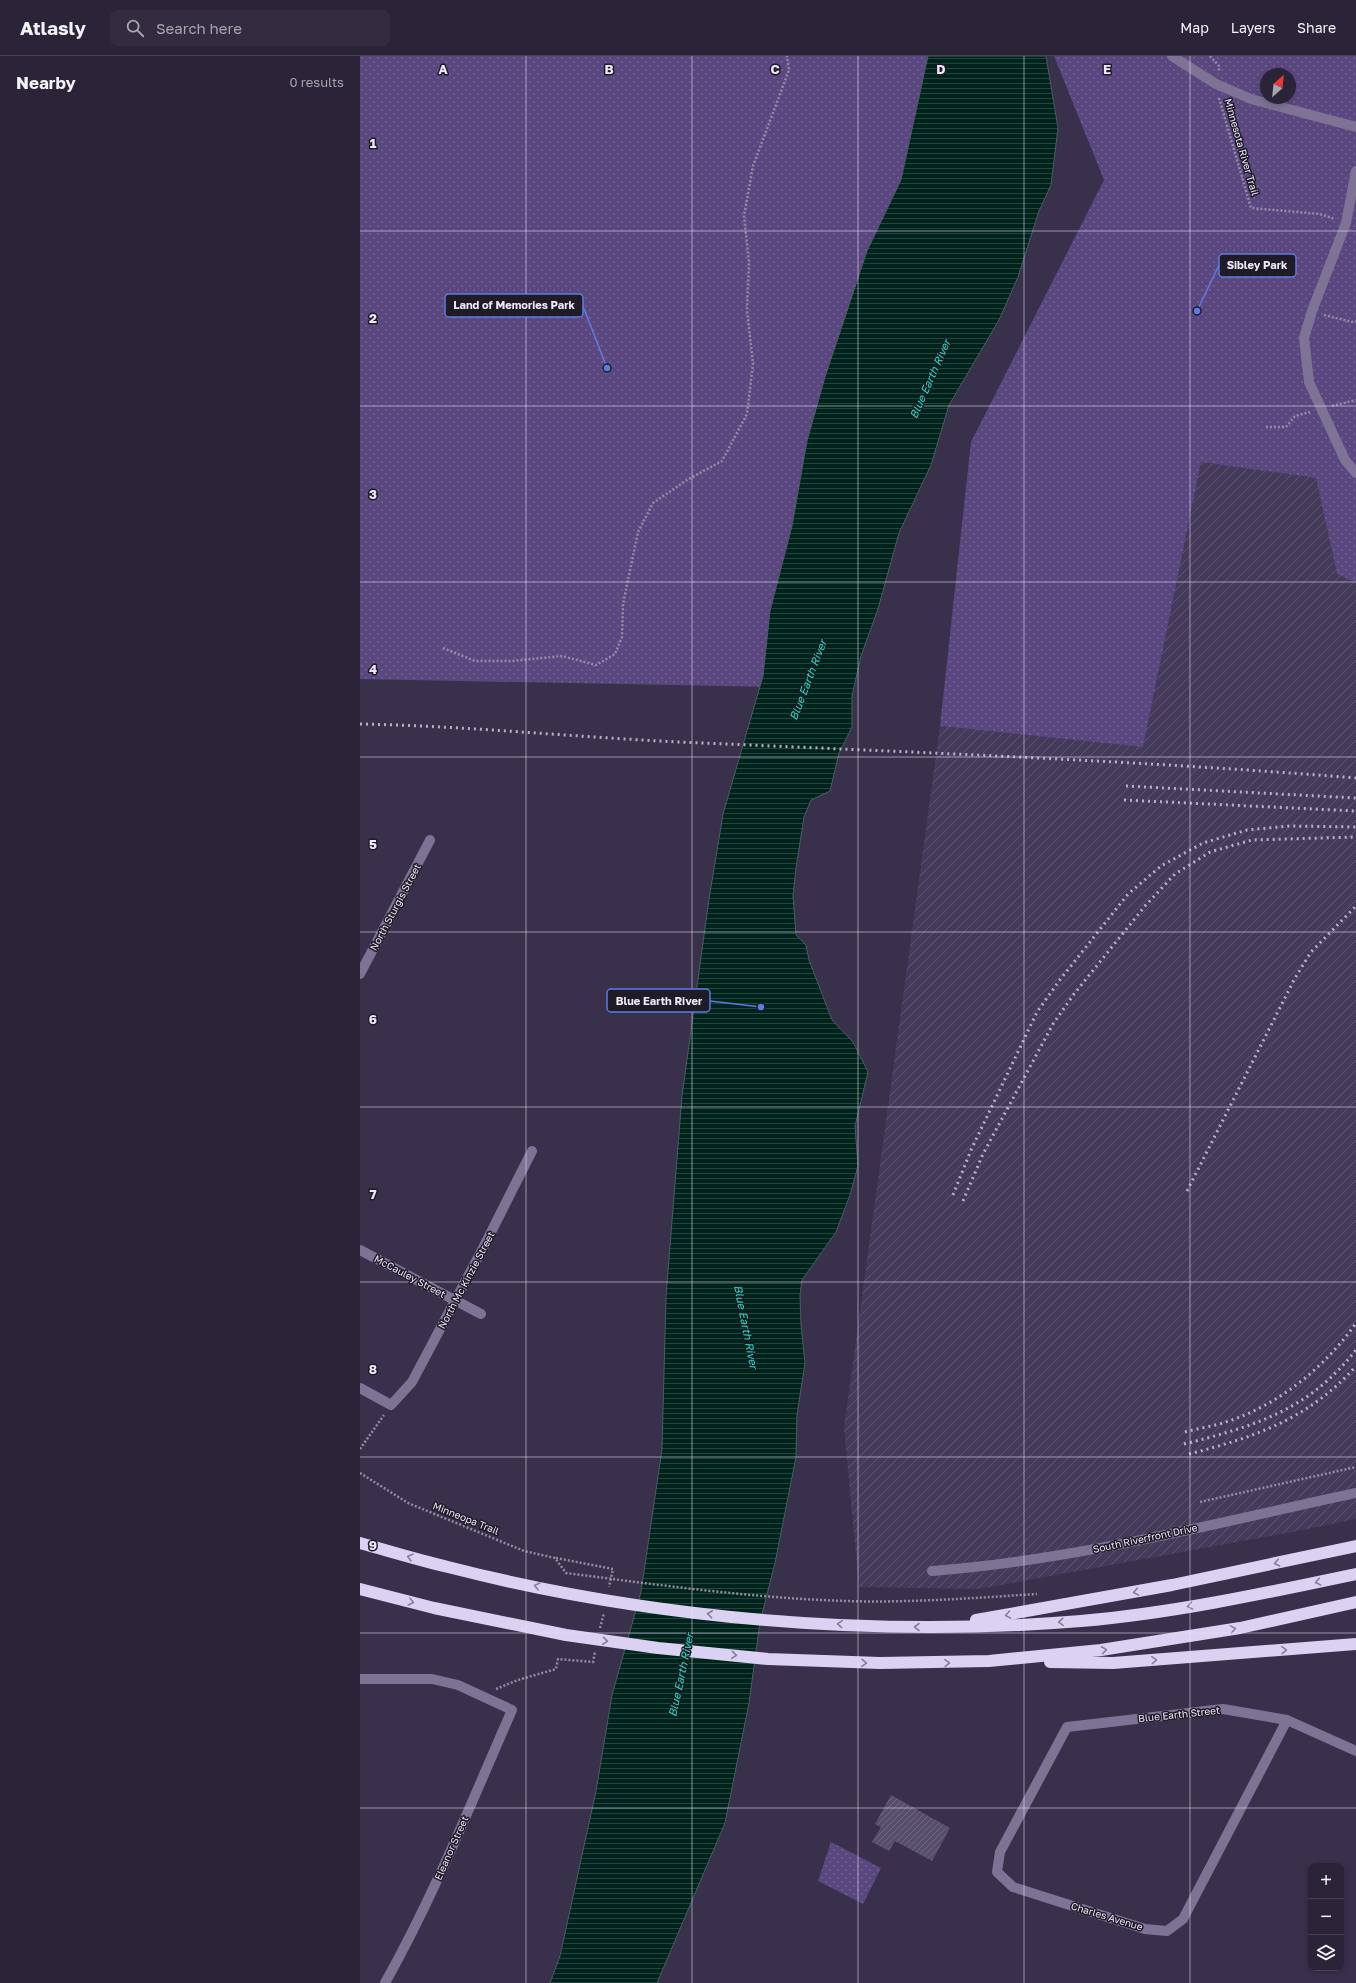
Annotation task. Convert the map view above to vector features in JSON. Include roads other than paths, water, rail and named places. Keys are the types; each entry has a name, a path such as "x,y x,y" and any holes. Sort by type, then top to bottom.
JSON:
{"highway":[{"path":"360,1543 449,1568 575,1595 668,1609 773,1620 879,1627 1011,1625 1091,1620 1180,1608 1238,1598 1356,1574"},
{"path":"934,1627 1172,1585 1356,1546"},
{"path":"360,1589 434,1608 566,1635 658,1648 744,1656 880,1663 989,1661 1112,1663 1356,1644"},
{"path":"989,1661 1101,1650 1169,1640 1240,1628 1356,1602"}],"street":[{"path":"1172,56 1216,84 1251,100 1356,128"},
{"path":"1356,171 1346,222 1312,311 1304,338 1309,382 1346,460 1356,473"},
{"name":"North Sturgis Street","path":"360,974 430,840"},
{"name":"North Mc Kinzie Street","path":"360,1388 391,1404 412,1382 456,1300 532,1151"},
{"name":"McCauley Street","path":"360,1250 481,1314"},
{"name":"South Riverfront Drive","path":"932,1571 986,1567 1068,1554 1356,1493"},
{"name":"Eleanor Street","path":"360,1679 432,1679 458,1685 512,1710 443,1865 399,1958 385,1983"},
{"name":"Blue Earth Street","path":"1067,1727 1223,1709 1287,1720 1356,1751"},
{"name":"Charles Avenue","path":"1067,1727 1000,1852 997,1872 1013,1887 1145,1929 1167,1931 1184,1919 1287,1720"}],"water":[{"name":"Blue Earth River","path":"928,56 1046,56 1058,128 1051,185 1039,211 1018,277 999,320 949,405 931,465 899,533 878,609 861,656 852,696 852,727 839,753 830,791 811,800 804,817 793,896 796,935 806,945 809,960 832,1020 853,1042 868,1072 855,1126 858,1166 850,1195 836,1232 802,1280 800,1295 801,1325 805,1363 797,1415 796,1457 775,1563 760,1622 749,1703 725,1823 657,1983 550,1983 560,1956 596,1791 612,1695 641,1592 662,1449 666,1296 682,1096 709,899 723,814 763,676 770,611 792,526 807,441 825,377 867,251 901,180"}],"railway":[{"path":"360,724 440,727 680,742 1103,761 1356,778"},
{"path":"1126,786 1356,798"},
{"path":"1124,800 1356,811"},
{"path":"953,1195 971,1150 1037,1012 1059,981 1128,894 1161,866 1203,843 1247,830 1290,826 1356,827"},
{"path":"963,1201 983,1154 1053,1024 1074,994 1145,906 1175,874 1210,852 1252,840 1356,837"},
{"path":"1187,1191 1295,978 1311,952 1356,906"},
{"path":"1185,1432 1229,1421 1248,1414 1284,1394 1300,1382 1331,1354 1356,1323"},
{"path":"1184,1444 1234,1430 1279,1413 1300,1401 1319,1387 1338,1371 1356,1350"},
{"path":"1189,1454 1236,1441 1280,1424 1319,1400 1356,1366"}],"place":[{"name":"Sibley Park","path":"1197,311"},
{"name":"Land of Memories Park","path":"607,368"},
{"name":"Blue Earth River","path":"761,1007"}]}
